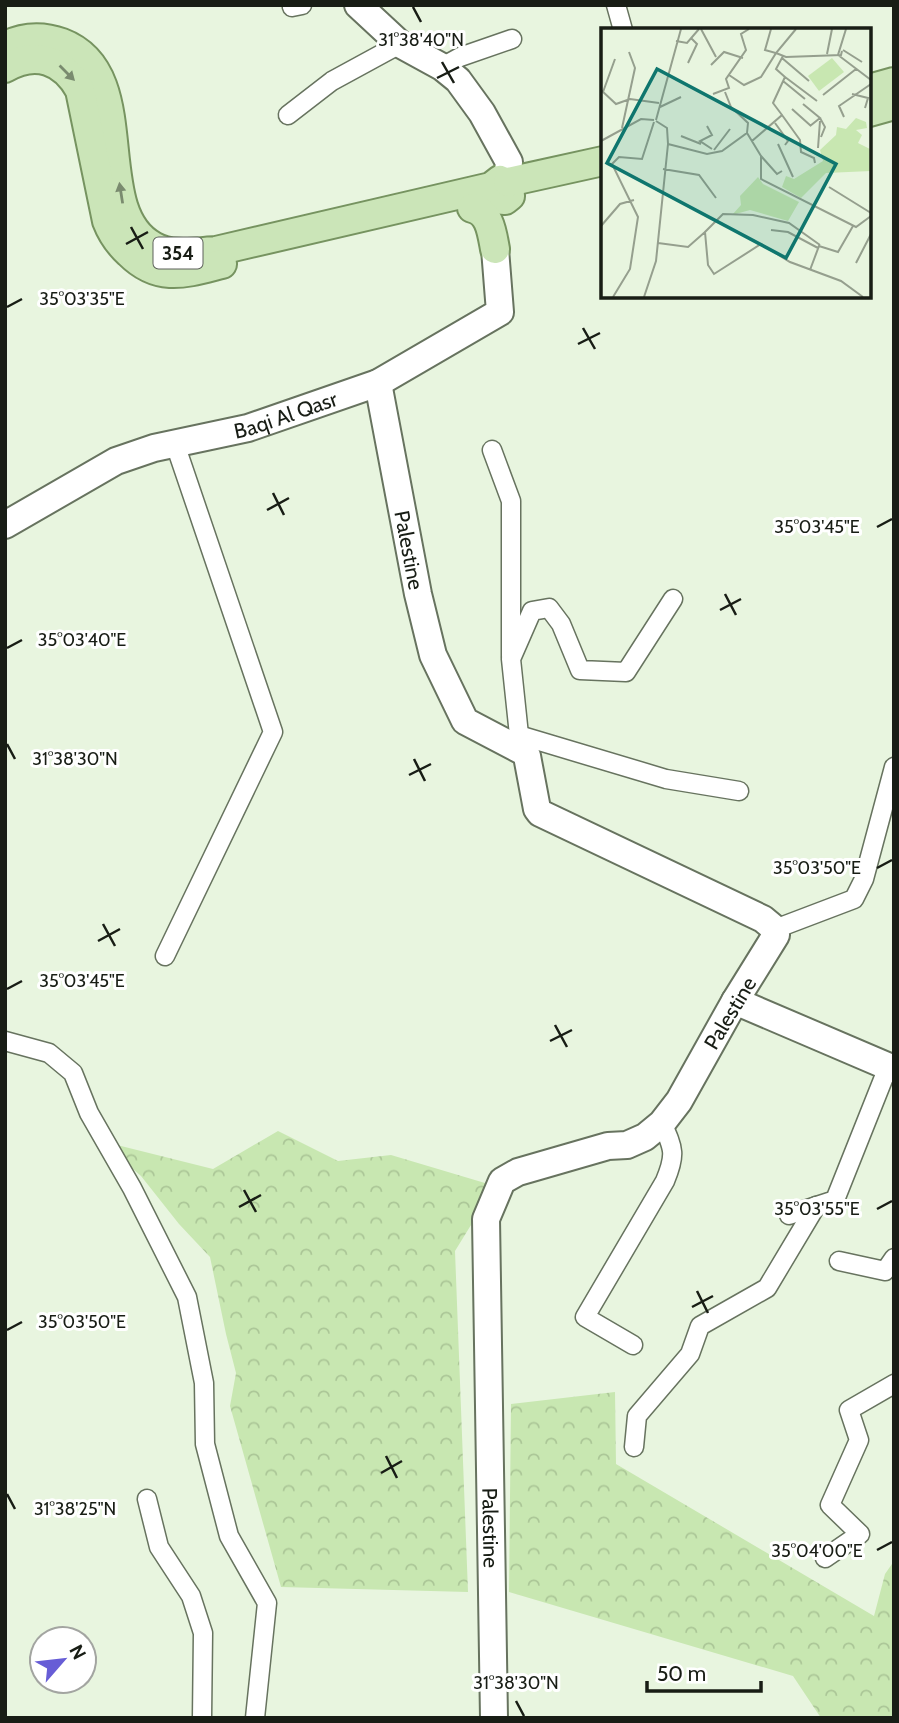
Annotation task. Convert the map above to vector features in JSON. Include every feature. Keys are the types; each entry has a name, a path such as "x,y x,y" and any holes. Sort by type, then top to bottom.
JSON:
{"main road":[{"path":"358,5 400,44 442,67 458,80 482,113 509,162 508,172 498,194 484,213 489,222 495,249"},
{"name":"354","path":"5,46 29,38 49,38 66,45 92,64 105,92 123,209 146,241 163,250 179,253 216,251 498,194 601,178"},
{"name":"354","path":"5,68 23,61 45,58 56,62 74,79 80,90 101,199 113,234 120,245 146,268 161,273 191,272 498,194 601,162"},
{"path":"871,88 894,82"},
{"path":"871,111 894,105"},
{"name":"Baqi Al Qasr","path":"5,525 116,461 175,444 248,428 378,383 500,312 495,249"},
{"name":"Palestine","path":"378,383 418,594 433,655 465,721 520,742"},
{"path":"520,742 527,757 540,813 763,919 775,929"},
{"name":"Palestine","path":"494,1718 486,1219 502,1181 518,1172 608,1146 627,1145 651,1133 662,1123 679,1101 735,1001 776,939 775,929"},
{"path":"735,1001 891,1068"}],"street":[{"path":"616,5 622,28"},
{"path":"442,67 460,57 512,39"},
{"path":"288,115 331,81 400,44"},
{"path":"165,956 273,733 175,444"},
{"path":"492,450 511,501 512,659 520,742 666,779 739,792"},
{"path":"512,659 532,611 550,608 561,624 580,670 626,672 673,599"},
{"path":"775,929 854,898 864,878 894,767"},
{"path":"5,1041 48,1053 73,1073 89,1113 132,1188 187,1297 204,1383 205,1444 208,1457 229,1536 267,1603 255,1718"},
{"path":"789,1215 835,1200 891,1068"},
{"path":"633,1345 585,1317 665,1181 674,1160 672,1145 662,1123"},
{"path":"634,1447 637,1416 690,1354 700,1326 767,1288 816,1206"},
{"path":"839,1261 885,1271 894,1258"},
{"path":"825,1558 860,1534 830,1504 859,1440 849,1410 894,1384"},
{"path":"147,1499 159,1547 191,1596 203,1633 202,1718"}],"green space":[{"path":"278,1131 338,1161 391,1155 495,1186 455,1251 468,1592 281,1587 230,1406 236,1373 210,1257 179,1224 141,1176 101,1141 213,1169"},
{"path":"615,1392 616,1464 874,1616 885,1574 894,1561 894,1718 821,1718 793,1676 509,1592 511,1404"}]}
